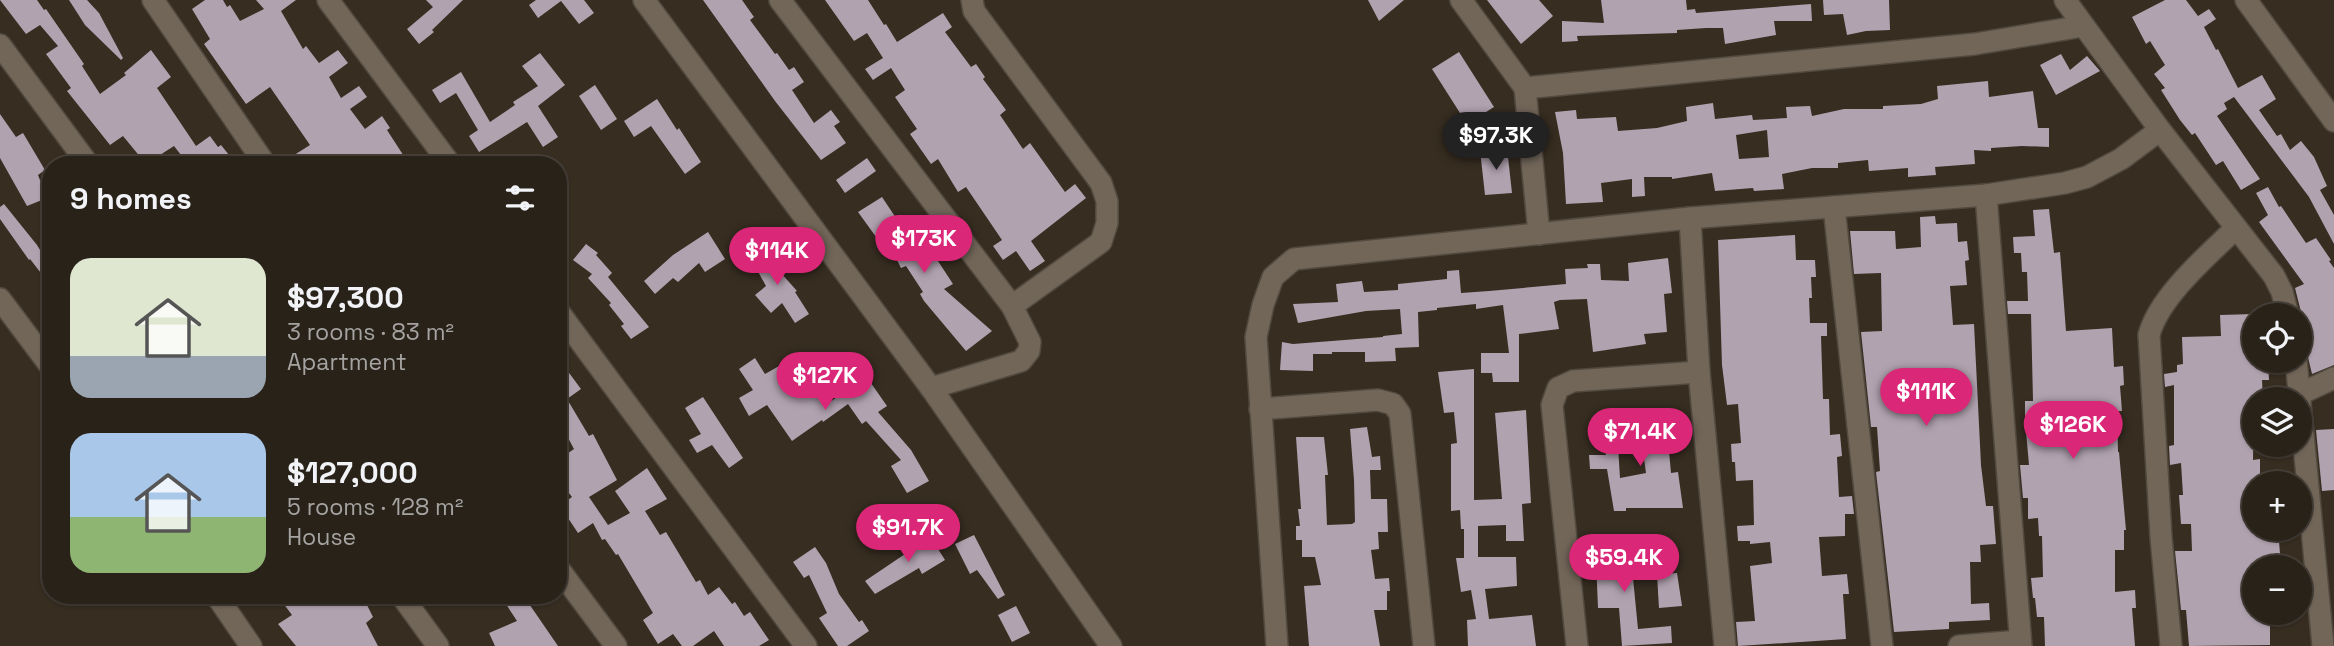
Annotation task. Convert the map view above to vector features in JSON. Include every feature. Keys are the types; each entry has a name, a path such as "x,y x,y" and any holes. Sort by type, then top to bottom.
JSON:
{"street":[{"path":"153,0 260,156"},
{"path":"328,0 444,156"},
{"path":"644,0 931,388 1111,646"},
{"path":"780,0 1012,306 1030,342 1029,351 1021,361 931,388"},
{"path":"972,0 974,11 1101,183 1107,201 1107,223 1101,242 1012,306"},
{"path":"1461,0 1525,89 1539,234"},
{"path":"2065,0 2160,130 2274,276 2285,303"},
{"path":"2246,0 2334,121"},
{"path":"1525,89 1975,44 2083,26"},
{"path":"0,45 82,156"},
{"path":"1277,646 1256,337 1262,305 1273,277 1294,260 1690,218 1986,195 2087,177 2121,159 2160,130"},
{"path":"1959,646 2020,644 1986,195"},
{"path":"1834,207 1882,646"},
{"path":"1690,218 1699,372 1725,646"},
{"path":"2171,646 2159,511 2149,335 2152,323 2190,272 2235,229"},
{"path":"0,299 42,355"},
{"path":"567,324 806,646"},
{"path":"1577,646 1552,405 1558,388 1573,381 1699,372"},
{"path":"2312,388 2334,378"},
{"path":"1260,409 1378,400 1393,404 1400,414 1424,646"},
{"path":"2304,457 2326,586 2323,646"},
{"path":"567,580 616,646"},
{"path":"222,604 251,646"},
{"path":"408,604 438,646"}],"building":[{"path":"0,0 37,0 84,64 82,66 100,94 126,75 124,73 151,50 171,77 157,88 196,146 210,136 218,147 221,145 229,155 182,156 174,146 158,156 139,156 123,136 110,145 67,91 71,88 46,54 58,46 40,25 26,34"},
{"path":"69,0 87,0 99,13 123,58 121,60 85,25"},
{"path":"205,0 223,0 227,7 230,5 240,21 264,9 256,0 296,0 281,11 303,49 306,46 319,63 338,50 348,63 329,77 341,98 359,86 367,97 350,109 365,129 382,116 390,128 387,130 404,156 293,156 310,145 270,87 246,104 204,44 210,39 192,9"},
{"path":"426,0 463,0 432,30 434,32 419,44 407,29 433,7"},
{"path":"536,0 584,0 594,13 579,24 561,1 538,18 529,5"},
{"path":"703,0 742,0 754,17 750,20 775,54 777,53 789,70 794,67 804,82 792,90 814,123 831,110 840,122 834,126 846,143 821,160"},
{"path":"825,0 868,0 897,42 943,13 952,27 945,32 971,67 976,64 985,77 983,79 1006,110 1000,115 1023,149 1030,143 1065,192 1075,184 1086,198 1031,241 1045,261 1030,271 1016,251 1003,260 993,246 1002,240 966,187 958,192 938,159 931,164 910,134 917,129 895,97 905,90 891,68 873,80 865,69 883,58 867,33 854,41"},
{"path":"1368,0 1404,0 1379,21"},
{"path":"1487,0 1539,0 1553,16 1521,44"},
{"path":"1601,0 1686,0 1687,10 1695,9 1696,13 1811,4 1812,21 1774,21 1776,35 1725,44 1723,28 1677,30 1677,33 1577,36 1578,41 1562,42 1562,21 1604,23"},
{"path":"1823,0 1889,0 1890,30 1847,35 1843,14 1824,15"},
{"path":"2165,0 2186,0 2198,16 2209,9 2216,19 2204,27 2238,88 2262,75 2276,99 2259,110 2277,136 2281,134 2290,150 2301,141 2314,157 2327,186 2320,190 2334,215 2334,244 2309,197 2234,97 2224,103 2227,109 2217,116 2260,179 2241,190 2223,161 2216,165 2195,133 2192,135 2180,120 2161,90 2165,88 2154,74 2165,65 2150,41 2146,44 2132,17"},
{"path":"1459,52 1494,107 1467,124 1432,69"},
{"path":"540,53 565,85 538,106 558,137 543,147 527,122 479,152 469,136 478,130 456,93 440,103 432,90 461,72 490,122 515,105 513,102 538,86 522,66"},
{"path":"2061,54 2070,70 2087,56 2100,71 2056,95 2040,65"},
{"path":"1988,81 1989,97 2033,91 2038,128 2049,128 2049,147 1974,150 1975,164 1935,167 1936,175 1908,177 1908,168 1869,171 1868,160 1838,163 1838,168 1812,168 1782,174 1784,189 1715,191 1712,173 1672,179 1644,177 1645,196 1632,197 1632,179 1601,183 1603,202 1566,204 1563,153 1555,112 1576,110 1577,119 1616,117 1618,131 1657,128 1687,121 1686,107 1713,103 1715,119 1752,115 1753,120 1787,118 1786,107 1810,106 1812,116 1844,109 1883,109 1883,106 1921,104 1938,99 1937,86","holes":["1767,130 1769,157 1739,159 1736,135"]},
{"path":"595,85 617,119 601,130 579,96"},
{"path":"657,99 701,162 685,174 651,126 634,137 624,121"},
{"path":"0,114 16,137 23,133 42,165 42,172 38,175 42,185 42,200 27,206 0,158"},
{"path":"1507,148 1512,193 1485,195 1480,150"},
{"path":"867,158 876,171 845,193 836,180"},
{"path":"2268,187 2279,207 2281,206 2306,243 2316,238 2334,268 2334,365 2312,374 2312,303 2299,303 2295,288 2304,284 2259,222 2268,215 2256,193"},
{"path":"882,197 904,230 907,228 916,241 913,244 924,266 936,258 953,284 944,289 992,331 966,351 924,301 920,294 923,292 906,266 901,268 895,256 892,259 858,212"},
{"path":"4,204 37,245 42,253 42,274 0,219 0,207"},
{"path":"2049,209 2054,253 2060,252 2066,331 2112,328 2114,367 2123,366 2124,385 2120,386 2122,411 2117,411 2126,530 2124,550 2115,550 2115,592 2135,590 2136,608 2132,608 2135,646 2045,646 2044,617 2037,617 2033,598 2031,578 2043,577 2042,536 2039,536 2038,518 2028,519 2028,498 2023,498 2020,465 2029,465 2025,401 2033,401 2031,314 2008,314 2007,301 2028,301 2027,272 2022,272 2021,253 2014,253 2013,237 2035,236 2033,210"},
{"path":"1935,216 1936,224 1957,223 1958,242 1967,241 1967,285 1950,286 1953,325 1974,324 1981,465 1986,506 1993,506 1996,544 1980,545 1981,562 1970,562 1971,604 1989,603 1990,620 1949,622 1949,629 1894,632 1876,472 1880,471 1877,427 1871,427 1861,332 1882,331 1881,273 1854,274 1850,231 1895,231 1896,249 1921,247 1920,217"},
{"path":"708,232 725,259 705,272 699,263 678,282 673,278 655,294 644,281 673,255"},
{"path":"1795,235 1796,260 1815,260 1816,277 1811,277 1812,298 1809,298 1810,323 1827,323 1827,336 1821,336 1823,399 1829,399 1830,435 1840,434 1842,456 1837,457 1839,497 1852,496 1854,514 1845,514 1845,536 1819,537 1822,576 1847,574 1849,594 1843,594 1846,639 1738,646 1736,622 1755,621 1750,566 1772,563 1770,542 1750,544 1750,541 1738,541 1737,526 1754,525 1753,480 1736,481 1735,462 1732,462 1731,444 1741,443 1738,404 1727,405 1722,365 1718,240"},
{"path":"586,244 598,253 596,255 612,273 608,277 649,327 631,339 621,326 624,324 609,305 611,303 588,278 592,274 573,260"},
{"path":"768,247 776,262 773,264 797,291 795,292 809,314 795,323 782,303 771,313 755,295 766,286 750,257"},
{"path":"1668,258 1672,293 1664,294 1667,332 1644,334 1646,344 1593,352 1587,299 1554,302 1559,329 1519,334 1519,382 1493,382 1492,373 1481,373 1481,353 1509,353 1503,305 1476,309 1476,304 1418,312 1419,347 1395,348 1396,361 1365,362 1365,352 1332,352 1313,354 1313,371 1280,370 1282,342 1293,344 1402,334 1400,309 1366,311 1298,323 1293,304 1338,302 1336,284 1362,281 1364,292 1398,290 1398,284 1447,279 1447,271 1459,270 1461,293 1489,291 1566,284 1565,269 1588,268 1587,264 1600,264 1601,280 1629,281 1628,263"},
{"path":"2242,314 2242,373 2269,373 2269,380 2262,380 2262,387 2242,387 2242,457 2260,459 2260,471 2242,471 2242,541 2279,541 2280,555 2242,555 2242,625 2283,625 2270,626 2270,645 2189,646 2186,610 2181,610 2175,551 2192,551 2191,524 2181,524 2181,463 2170,465 2169,446 2174,445 2174,385 2165,387 2164,374 2177,372 2177,365 2183,364 2182,337 2221,336 2220,315"},
{"path":"755,358 765,374 788,361 808,396 815,390 826,405 866,376 887,406 878,412 911,450 929,481 907,493 891,466 901,460 866,421 862,424 848,404 792,441 767,405 749,416 739,398 753,390 739,369"},
{"path":"1474,369 1474,500 1502,499 1495,413 1526,410 1531,503 1522,504 1524,541 1506,541 1506,525 1478,526 1478,557 1516,557 1517,586 1485,589 1489,619 1532,615 1536,646 1468,646 1467,620 1476,619 1471,590 1461,592 1456,558 1464,558 1464,529 1461,529 1460,510 1451,511 1451,444 1457,443 1454,412 1444,413 1438,372"},
{"path":"567,370 581,389 567,399"},
{"path":"703,397 743,458 729,468 712,445 697,453 689,440 701,434 685,408"},
{"path":"567,399 589,436 593,434 617,480 589,497 608,525 630,513 615,491 647,468 667,499 645,511 660,535 666,532 696,582 700,580 708,595 719,587 732,604 735,602 744,616 750,612 769,640 759,646 724,646 714,631 693,646 682,646 673,634 658,644 643,620 653,613 618,554 616,555 605,539 602,540 593,523 578,533 567,516 567,501 572,497 567,491 567,454 574,449 567,436"},
{"path":"1658,412 1661,430 1667,429 1671,473 1678,472 1683,508 1626,508 1626,511 1614,511 1607,469 1590,469 1589,455 1606,455 1601,416 1616,413 1620,478 1646,473 1638,415"},
{"path":"1367,427 1372,457 1380,456 1381,470 1370,470 1371,499 1387,499 1388,532 1378,532 1379,549 1371,550 1375,579 1389,578 1387,610 1374,610 1380,646 1309,646 1304,586 1321,585 1315,557 1302,557 1302,540 1296,540 1296,526 1300,526 1298,509 1301,509 1296,437 1324,437 1328,475 1325,475 1327,525 1352,524 1355,522 1350,429"},
{"path":"2334,429 2334,490 2322,491 2316,430"},
{"path":"928,533 945,560 922,574 919,568 875,594 865,581 908,552 905,547"},
{"path":"974,535 1005,595 998,599 977,570 970,574 955,544"},
{"path":"1629,537 1638,629 1671,626 1672,643 1622,646 1619,608 1598,608 1596,561 1604,560 1603,539"},
{"path":"815,547 826,563 839,594 869,631 847,646 838,646 819,618 827,613 809,575 804,578 793,562"},
{"path":"1677,573 1682,606 1659,608 1657,575"},
{"path":"284,604 366,604 373,617 366,623 378,646 296,646 278,624 292,615"},
{"path":"506,604 529,604 558,646 495,646 489,633 517,621"},
{"path":"1016,606 1030,633 1012,642 998,615"}]}
